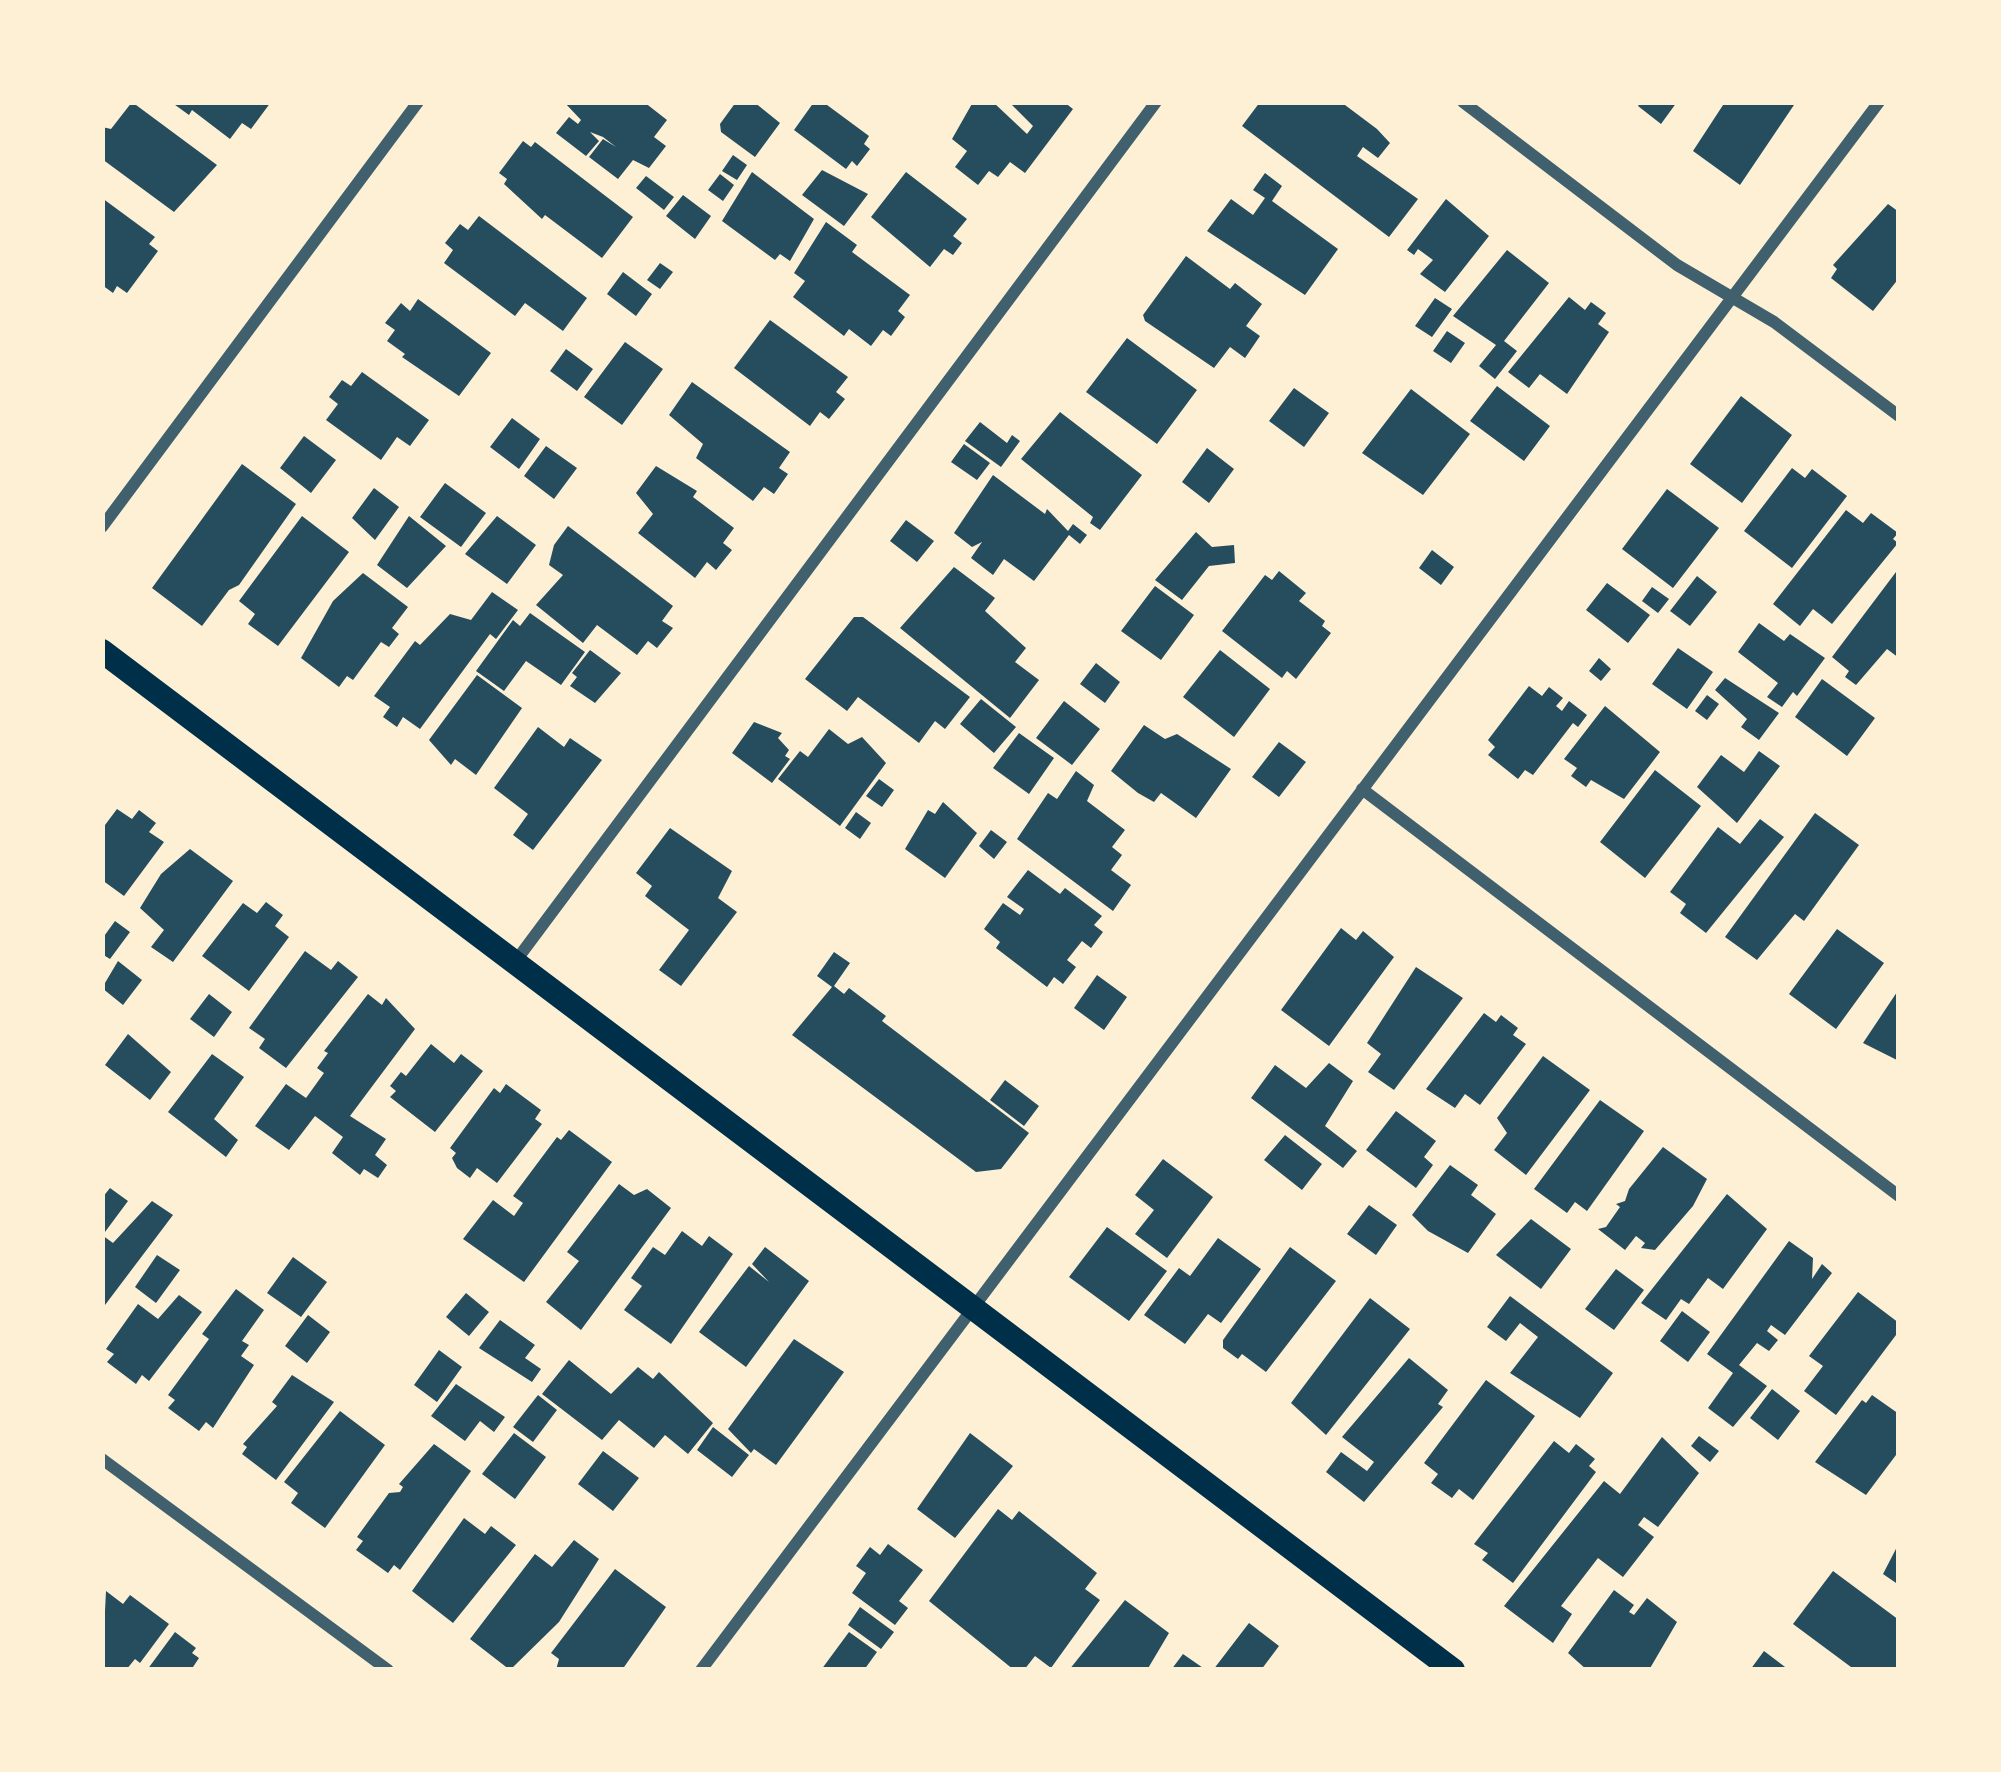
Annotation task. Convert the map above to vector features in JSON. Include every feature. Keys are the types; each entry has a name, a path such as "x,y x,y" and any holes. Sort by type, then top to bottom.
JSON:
{"main road":[{"path":"102,651 1454,1670"}],"street":[{"path":"102,527 418,102"},
{"path":"514,963 1156,102"},
{"path":"1463,102 1677,265 1783,328 1899,416"},
{"path":"701,1670 1879,102"},
{"path":"1362,789 1899,1196"},
{"path":"102,1459 388,1670"}],"building":[{"path":"132,102 217,165 174,212 102,159 102,127 111,129"},
{"path":"171,102 271,102 251,129 242,123 230,139 192,110 189,115"},
{"path":"564,102 644,102 667,120 654,137 666,146 649,168 633,160 618,179 589,157 603,139 616,147 603,137 590,132 599,141 586,156 556,133 569,117 578,124 581,120"},
{"path":"736,102 754,102 780,123 755,157 721,132 720,124"},
{"path":"814,102 823,102 869,136 864,144 870,149 857,166 852,161 846,169 794,130"},
{"path":"973,102 993,102 1027,134 1033,126 1009,102 1064,102 1073,109 1025,173 1010,162 998,177 989,171 978,185 955,167 967,151 952,139"},
{"path":"1260,102 1341,102 1377,129 1390,143 1378,158 1363,147 1357,156 1418,199 1389,237 1242,126"},
{"path":"1641,102 1677,102 1661,124 1638,106"},
{"path":"1725,102 1796,102 1740,185 1693,151"},
{"path":"523,141 531,147 535,142 633,217 602,258 545,215 542,219 504,184 507,179 499,173"},
{"path":"733,155 747,165 737,180 722,171"},
{"path":"822,170 868,194 844,226 802,195"},
{"path":"752,172 814,219 790,261 780,254 775,260 722,221"},
{"path":"906,172 967,219 953,236 962,243 953,255 944,249 930,267 871,217"},
{"path":"1265,173 1282,186 1272,201 1338,249 1305,295 1207,231 1231,199 1253,215 1265,198 1253,190"},
{"path":"720,174 734,185 723,201 708,190"},
{"path":"646,176 674,197 664,210 636,188"},
{"path":"683,195 711,216 695,239 666,216"},
{"path":"102,198 155,237 149,244 158,251 127,293 117,286 113,293 102,285"},
{"path":"1446,199 1489,236 1445,292 1420,274 1433,260 1418,249 1414,255 1407,250"},
{"path":"1888,204 1899,212 1899,278 1873,311 1831,278 1837,269 1833,265"},
{"path":"479,216 587,298 563,331 525,303 515,316 444,263 453,250 445,243 460,224 468,230"},
{"path":"826,222 857,245 852,252 910,295 898,311 905,317 891,336 883,330 871,346 849,329 844,336 793,297 805,281 794,273"},
{"path":"1507,250 1549,283 1504,341 1517,351 1495,379 1479,366 1496,345 1453,316"},
{"path":"1186,256 1230,289 1235,283 1262,304 1246,326 1260,336 1245,358 1230,347 1214,368 1145,321 1143,315"},
{"path":"660,263 673,272 660,289 647,280"},
{"path":"623,272 652,294 636,316 607,294"},
{"path":"1569,297 1585,310 1591,302 1606,313 1598,324 1609,332 1567,394 1540,374 1529,388 1508,372"},
{"path":"1435,298 1452,309 1432,337 1415,326"},
{"path":"418,299 491,353 459,396 402,357 405,354 387,341 395,330 385,323 401,303 410,311"},
{"path":"770,320 848,377 836,392 845,399 829,419 820,412 810,426 734,368"},
{"path":"1447,331 1465,343 1451,363 1433,351"},
{"path":"1127,338 1197,390 1157,444 1086,392"},
{"path":"625,342 663,369 622,425 584,397"},
{"path":"566,349 593,369 577,391 550,371"},
{"path":"362,372 429,420 410,446 397,437 381,460 326,420 338,404 329,397 342,380 351,386"},
{"path":"692,382 790,452 779,468 788,474 774,494 764,487 753,501 696,458 703,444 669,415"},
{"path":"1497,386 1550,426 1524,461 1470,421"},
{"path":"1294,388 1329,413 1304,447 1269,421"},
{"path":"1411,389 1470,434 1423,495 1362,453"},
{"path":"1741,396 1792,435 1742,503 1690,464"},
{"path":"1060,412 1142,475 1100,530 1090,523 1093,517 1021,459"},
{"path":"512,418 540,439 519,469 490,447"},
{"path":"980,422 1007,443 1012,435 1020,441 1001,467 965,441"},
{"path":"304,436 336,460 311,493 280,468"},
{"path":"964,444 990,463 977,480 951,462"},
{"path":"546,446 577,468 554,499 524,476"},
{"path":"1207,448 1234,469 1209,503 1182,482"},
{"path":"242,464 296,504 239,585 229,590 202,626 152,588"},
{"path":"656,466 697,491 693,497 734,528 723,543 732,550 716,570 707,562 695,578 638,533 653,514 636,493"},
{"path":"1792,468 1805,478 1812,469 1847,496 1792,568 1744,531"},
{"path":"993,475 1045,514 1047,509 1068,531 1073,524 1087,535 1080,544 1069,535 1034,581 1004,559 993,575 971,558 982,542 972,547 954,533"},
{"path":"445,483 486,513 461,547 420,517"},
{"path":"374,488 399,507 375,540 352,518"},
{"path":"1667,489 1719,528 1673,588 1622,549"},
{"path":"1846,510 1863,523 1871,513 1898,533 1893,539 1898,543 1832,624 1813,609 1800,626 1773,604"},
{"path":"302,516 349,552 278,646 248,624 255,614 239,601"},
{"path":"409,516 446,546 407,588 377,565"},
{"path":"497,516 536,545 507,584 465,554"},
{"path":"906,520 934,541 917,562 890,541"},
{"path":"568,526 673,606 662,621 673,628 657,648 648,641 637,655 597,625 583,643 536,605 563,575 549,565 554,545"},
{"path":"1196,532 1212,547 1234,545 1235,563 1209,566 1182,600 1155,580"},
{"path":"1432,550 1454,567 1441,585 1419,568"},
{"path":"954,567 995,598 985,611 1026,648 1015,662 1039,680 1010,718 900,628"},
{"path":"1899,568 1899,658 1887,649 1856,685 1845,677 1849,671 1832,657"},
{"path":"1279,571 1306,593 1299,601 1325,621 1322,626 1331,633 1296,679 1287,671 1282,678 1222,631 1265,575 1272,580"},
{"path":"363,573 408,607 392,628 399,634 389,647 381,642 353,680 347,676 339,687 301,658 333,601"},
{"path":"1697,576 1717,592 1690,626 1670,611"},
{"path":"1607,583 1650,615 1628,643 1586,610"},
{"path":"1155,586 1194,615 1161,660 1121,631"},
{"path":"1652,587 1669,599 1658,613 1642,601"},
{"path":"492,592 518,610 496,639 490,634 420,729 403,717 397,727 383,717 390,707 374,696 415,641 420,645 450,614 471,620"},
{"path":"530,613 585,652 561,685 526,661 504,691 476,671 513,620 520,626"},
{"path":"854,617 863,617 970,697 945,729 935,721 919,743 858,697 847,711 805,679"},
{"path":"1759,623 1784,641 1790,634 1825,658 1797,696 1793,692 1782,707 1767,697 1778,683 1738,652"},
{"path":"1678,648 1713,672 1687,709 1652,684"},
{"path":"590,650 621,673 595,703 570,686 577,677 572,673"},
{"path":"1220,650 1270,689 1234,737 1183,697"},
{"path":"1599,658 1611,669 1601,681 1589,671"},
{"path":"1096,663 1120,682 1105,703 1080,684"},
{"path":"477,675 522,708 476,775 455,759 451,765 429,740"},
{"path":"1725,678 1779,713 1759,740 1741,727 1747,719 1715,690"},
{"path":"1822,679 1875,718 1847,756 1795,717"},
{"path":"1529,686 1542,696 1549,687 1563,698 1556,706 1562,711 1569,701 1587,715 1578,727 1573,723 1533,775 1525,770 1518,779 1488,755 1495,747 1488,740"},
{"path":"1707,695 1719,704 1707,720 1695,711"},
{"path":"981,699 1016,727 994,753 960,724"},
{"path":"1064,701 1100,729 1072,765 1036,738"},
{"path":"1605,706 1660,752 1624,799 1591,780 1586,787 1571,776 1577,768 1564,759"},
{"path":"754,722 782,733 778,738 789,750 785,756 790,759 772,783 732,753"},
{"path":"1144,725 1165,739 1177,734 1231,769 1196,818 1161,793 1154,802 1111,771"},
{"path":"538,727 564,747 570,738 602,760 533,850 513,835 528,814 494,788"},
{"path":"829,729 848,744 862,737 886,763 840,826 778,779 800,751 808,757"},
{"path":"1019,733 1054,758 1029,794 993,768"},
{"path":"1279,742 1306,762 1279,797 1252,777"},
{"path":"1759,751 1780,766 1737,823 1697,787 1721,755 1744,772"},
{"path":"1655,770 1701,806 1645,878 1600,842"},
{"path":"1076,771 1094,785 1087,801 1125,830 1112,847 1122,855 1111,870 1131,885 1113,911 1017,839 1048,793 1057,799"},
{"path":"879,779 894,790 882,807 866,796"},
{"path":"943,802 977,833 945,878 905,849 928,810 935,814"},
{"path":"117,809 132,819 139,810 156,823 149,832 164,842 124,896 102,880 102,829"},
{"path":"856,812 871,823 860,839 845,828"},
{"path":"1815,813 1859,845 1804,921 1795,914 1757,960 1725,937"},
{"path":"1760,819 1784,837 1706,933 1680,913 1686,904 1670,892 1718,827 1740,844"},
{"path":"670,828 732,871 718,898 737,912 681,986 659,970 689,930 645,896 652,886 636,873"},
{"path":"991,830 1007,842 994,859 979,846"},
{"path":"190,849 233,881 173,962 151,947 164,930 140,908 161,874"},
{"path":"1028,870 1060,894 1065,888 1102,916 1094,925 1103,932 1091,948 1082,941 1067,960 1076,967 1063,984 1054,977 1047,987 996,948 1000,942 984,929 1003,903 1020,915 1024,909 1007,897"},
{"path":"266,902 283,915 275,926 289,937 249,991 202,956 243,903 257,913"},
{"path":"115,921 130,932 110,959 102,954 102,939"},
{"path":"1341,928 1356,940 1363,931 1394,957 1329,1046 1281,1010"},
{"path":"1837,929 1884,963 1836,1029 1789,994"},
{"path":"305,951 331,970 338,961 358,977 286,1068 259,1048 265,1039 249,1028"},
{"path":"834,952 850,963 834,986 844,994 849,988 886,1016 882,1021 1029,1133 1001,1169 976,1172 792,1035 832,987 817,976"},
{"path":"118,961 142,980 123,1005 102,988"},
{"path":"1416,967 1463,998 1394,1090 1368,1072 1381,1054 1367,1043"},
{"path":"1097,975 1127,997 1104,1030 1074,1008"},
{"path":"1899,989 1899,1061 1863,1043"},
{"path":"209,994 232,1012 214,1037 190,1019"},
{"path":"368,994 382,1005 386,998 415,1029 350,1116 386,1139 375,1155 387,1165 378,1178 364,1169 360,1175 332,1153 343,1137 315,1116 289,1150 255,1126 286,1084 306,1098 324,1073 317,1068 328,1053 324,1051"},
{"path":"1484,1013 1496,1022 1501,1015 1518,1028 1513,1035 1526,1044 1480,1105 1465,1094 1455,1108 1426,1089"},
{"path":"128,1034 171,1072 150,1100 105,1065"},
{"path":"431,1044 454,1063 461,1054 483,1071 435,1132 390,1097 396,1091 390,1086 401,1072 406,1076"},
{"path":"212,1054 244,1077 214,1119 238,1140 226,1157 168,1112"},
{"path":"1543,1056 1590,1090 1526,1175 1494,1150 1507,1133 1497,1118"},
{"path":"1329,1063 1353,1081 1325,1126 1357,1151 1343,1168 1251,1098 1275,1065 1306,1088"},
{"path":"1005,1080 1039,1106 1024,1126 990,1100"},
{"path":"506,1084 541,1110 535,1119 542,1124 497,1183 477,1168 470,1178 457,1168 452,1158 456,1153 450,1148 494,1088 500,1093"},
{"path":"1600,1100 1644,1131 1587,1211 1575,1202 1567,1213 1534,1189"},
{"path":"1396,1111 1436,1141 1424,1157 1433,1165 1416,1188 1366,1150"},
{"path":"569,1130 612,1162 524,1282 463,1239 493,1200 514,1216 523,1203 513,1196 557,1137 561,1140"},
{"path":"1285,1135 1322,1164 1302,1190 1264,1160"},
{"path":"1663,1147 1707,1179 1693,1206 1655,1250 1641,1248 1645,1243 1636,1236 1625,1250 1598,1229 1606,1227 1620,1207 1616,1204 1625,1201 1629,1189"},
{"path":"1163,1159 1213,1197 1167,1258 1135,1234 1154,1210 1135,1195"},
{"path":"1450,1165 1478,1185 1471,1195 1496,1214 1468,1253 1428,1231 1412,1215"},
{"path":"619,1184 634,1195 647,1189 671,1208 581,1330 546,1302 579,1261 567,1252"},
{"path":"110,1188 128,1201 105,1232 102,1198"},
{"path":"1727,1194 1767,1229 1723,1289 1708,1278 1689,1304 1681,1299 1666,1320 1641,1303"},
{"path":"152,1201 173,1215 102,1309 102,1235 113,1243"},
{"path":"1369,1205 1397,1225 1376,1255 1347,1234"},
{"path":"1531,1219 1571,1249 1541,1289 1496,1255"},
{"path":"1107,1227 1167,1271 1129,1321 1069,1277"},
{"path":"682,1231 702,1246 709,1236 733,1254 671,1344 624,1310 642,1286 631,1278 653,1247 665,1255"},
{"path":"1218,1238 1261,1269 1221,1323 1208,1314 1185,1344 1144,1315 1179,1268 1190,1276"},
{"path":"1789,1241 1813,1258 1812,1279 1822,1264 1832,1273 1785,1335 1771,1325 1767,1331 1778,1340 1769,1351 1757,1343 1739,1365 1767,1386 1733,1427 1708,1408 1733,1373 1707,1354"},
{"path":"765,1247 809,1281 746,1367 699,1332 749,1266 769,1282 752,1264"},
{"path":"1290,1247 1336,1281 1266,1372 1242,1354 1238,1359 1223,1348 1223,1340"},
{"path":"157,1255 180,1270 156,1303 135,1287"},
{"path":"293,1257 327,1282 301,1317 267,1293"},
{"path":"1616,1269 1644,1290 1614,1330 1585,1309"},
{"path":"236,1289 264,1310 242,1341 249,1345 241,1356 254,1365 213,1428 206,1422 199,1431 168,1408 175,1400 168,1395 209,1339 202,1334"},
{"path":"1858,1292 1899,1323 1899,1331 1836,1415 1804,1391 1823,1366 1809,1356"},
{"path":"466,1293 489,1312 469,1336 446,1317"},
{"path":"179,1295 202,1312 149,1381 142,1375 136,1384 107,1362 114,1354 106,1349 138,1304 158,1319"},
{"path":"1510,1296 1613,1373 1580,1418 1510,1373 1538,1337 1520,1323 1506,1341 1487,1327"},
{"path":"1370,1298 1410,1329 1326,1435 1291,1403"},
{"path":"1682,1311 1710,1332 1688,1362 1660,1341"},
{"path":"308,1315 330,1332 307,1363 285,1346"},
{"path":"500,1320 535,1345 525,1358 541,1369 532,1382 479,1348"},
{"path":"794,1339 844,1372 776,1465 754,1449 751,1453 728,1429"},
{"path":"439,1350 462,1367 437,1402 414,1385"},
{"path":"1409,1358 1448,1390 1438,1404 1443,1407 1364,1502 1326,1472 1341,1452 1367,1471 1374,1462 1342,1437"},
{"path":"569,1360 611,1394 638,1367 653,1379 659,1372 713,1423 688,1454 665,1435 654,1448 619,1420 602,1440 542,1394"},
{"path":"292,1375 334,1402 276,1480 242,1454 247,1447 243,1444 277,1406 272,1402"},
{"path":"1486,1380 1535,1416 1473,1500 1459,1489 1452,1498 1431,1483 1438,1474 1424,1463"},
{"path":"456,1384 505,1417 494,1432 480,1421 465,1441 431,1416"},
{"path":"1772,1389 1800,1411 1778,1440 1750,1418"},
{"path":"538,1395 557,1410 533,1442 513,1427"},
{"path":"1872,1395 1899,1414 1899,1451 1866,1495 1815,1462 1862,1400 1866,1403"},
{"path":"340,1411 385,1445 325,1528 291,1503 298,1493 284,1482"},
{"path":"713,1427 749,1455 732,1477 697,1450"},
{"path":"514,1433 546,1457 515,1499 482,1474"},
{"path":"970,1433 1013,1466 955,1538 917,1509"},
{"path":"1699,1436 1719,1451 1710,1462 1691,1446"},
{"path":"1662,1437 1699,1473 1658,1527 1644,1517 1638,1525 1654,1537 1623,1577 1598,1558 1561,1606 1572,1614 1553,1643 1504,1606 1604,1481 1620,1494"},
{"path":"1554,1441 1569,1453 1576,1444 1595,1459 1589,1466 1596,1472 1513,1583 1482,1560 1488,1553 1474,1544"},
{"path":"434,1444 471,1471 400,1570 394,1565 388,1573 356,1550 363,1541 357,1537 389,1493 400,1492 399,1484"},
{"path":"603,1451 639,1478 613,1511 578,1484"},
{"path":"998,1509 1012,1520 1019,1511 1097,1573 1085,1589 1100,1600 1051,1668 1035,1656 1024,1670 1014,1670 929,1601"},
{"path":"464,1518 485,1534 491,1526 516,1545 453,1623 412,1591"},
{"path":"574,1540 599,1559 559,1622 510,1670 470,1639 535,1554 552,1567"},
{"path":"1899,1543 1899,1585 1883,1574"},
{"path":"888,1544 923,1570 899,1601 908,1608 895,1625 852,1593 866,1573 856,1566 870,1547 880,1555"},
{"path":"615,1569 666,1607 622,1670 556,1670 559,1659 551,1653"},
{"path":"1833,1571 1899,1620 1899,1670 1855,1670 1793,1624"},
{"path":"1614,1590 1634,1605 1629,1612 1634,1615 1647,1598 1677,1622 1649,1670 1587,1670 1568,1653"},
{"path":"106,1591 123,1604 130,1595 169,1624 140,1663 135,1659 126,1670 102,1670"},
{"path":"1125,1600 1169,1633 1147,1670 1069,1670"},
{"path":"860,1607 894,1632 881,1649 848,1625"},
{"path":"1249,1623 1279,1646 1261,1670 1213,1670"},
{"path":"175,1632 196,1648 192,1653 199,1658 193,1667 197,1670 147,1670"},
{"path":"849,1632 877,1652 864,1670 821,1670"},
{"path":"1764,1651 1789,1670 1750,1670"},
{"path":"1183,1654 1206,1670 1171,1670"}]}
